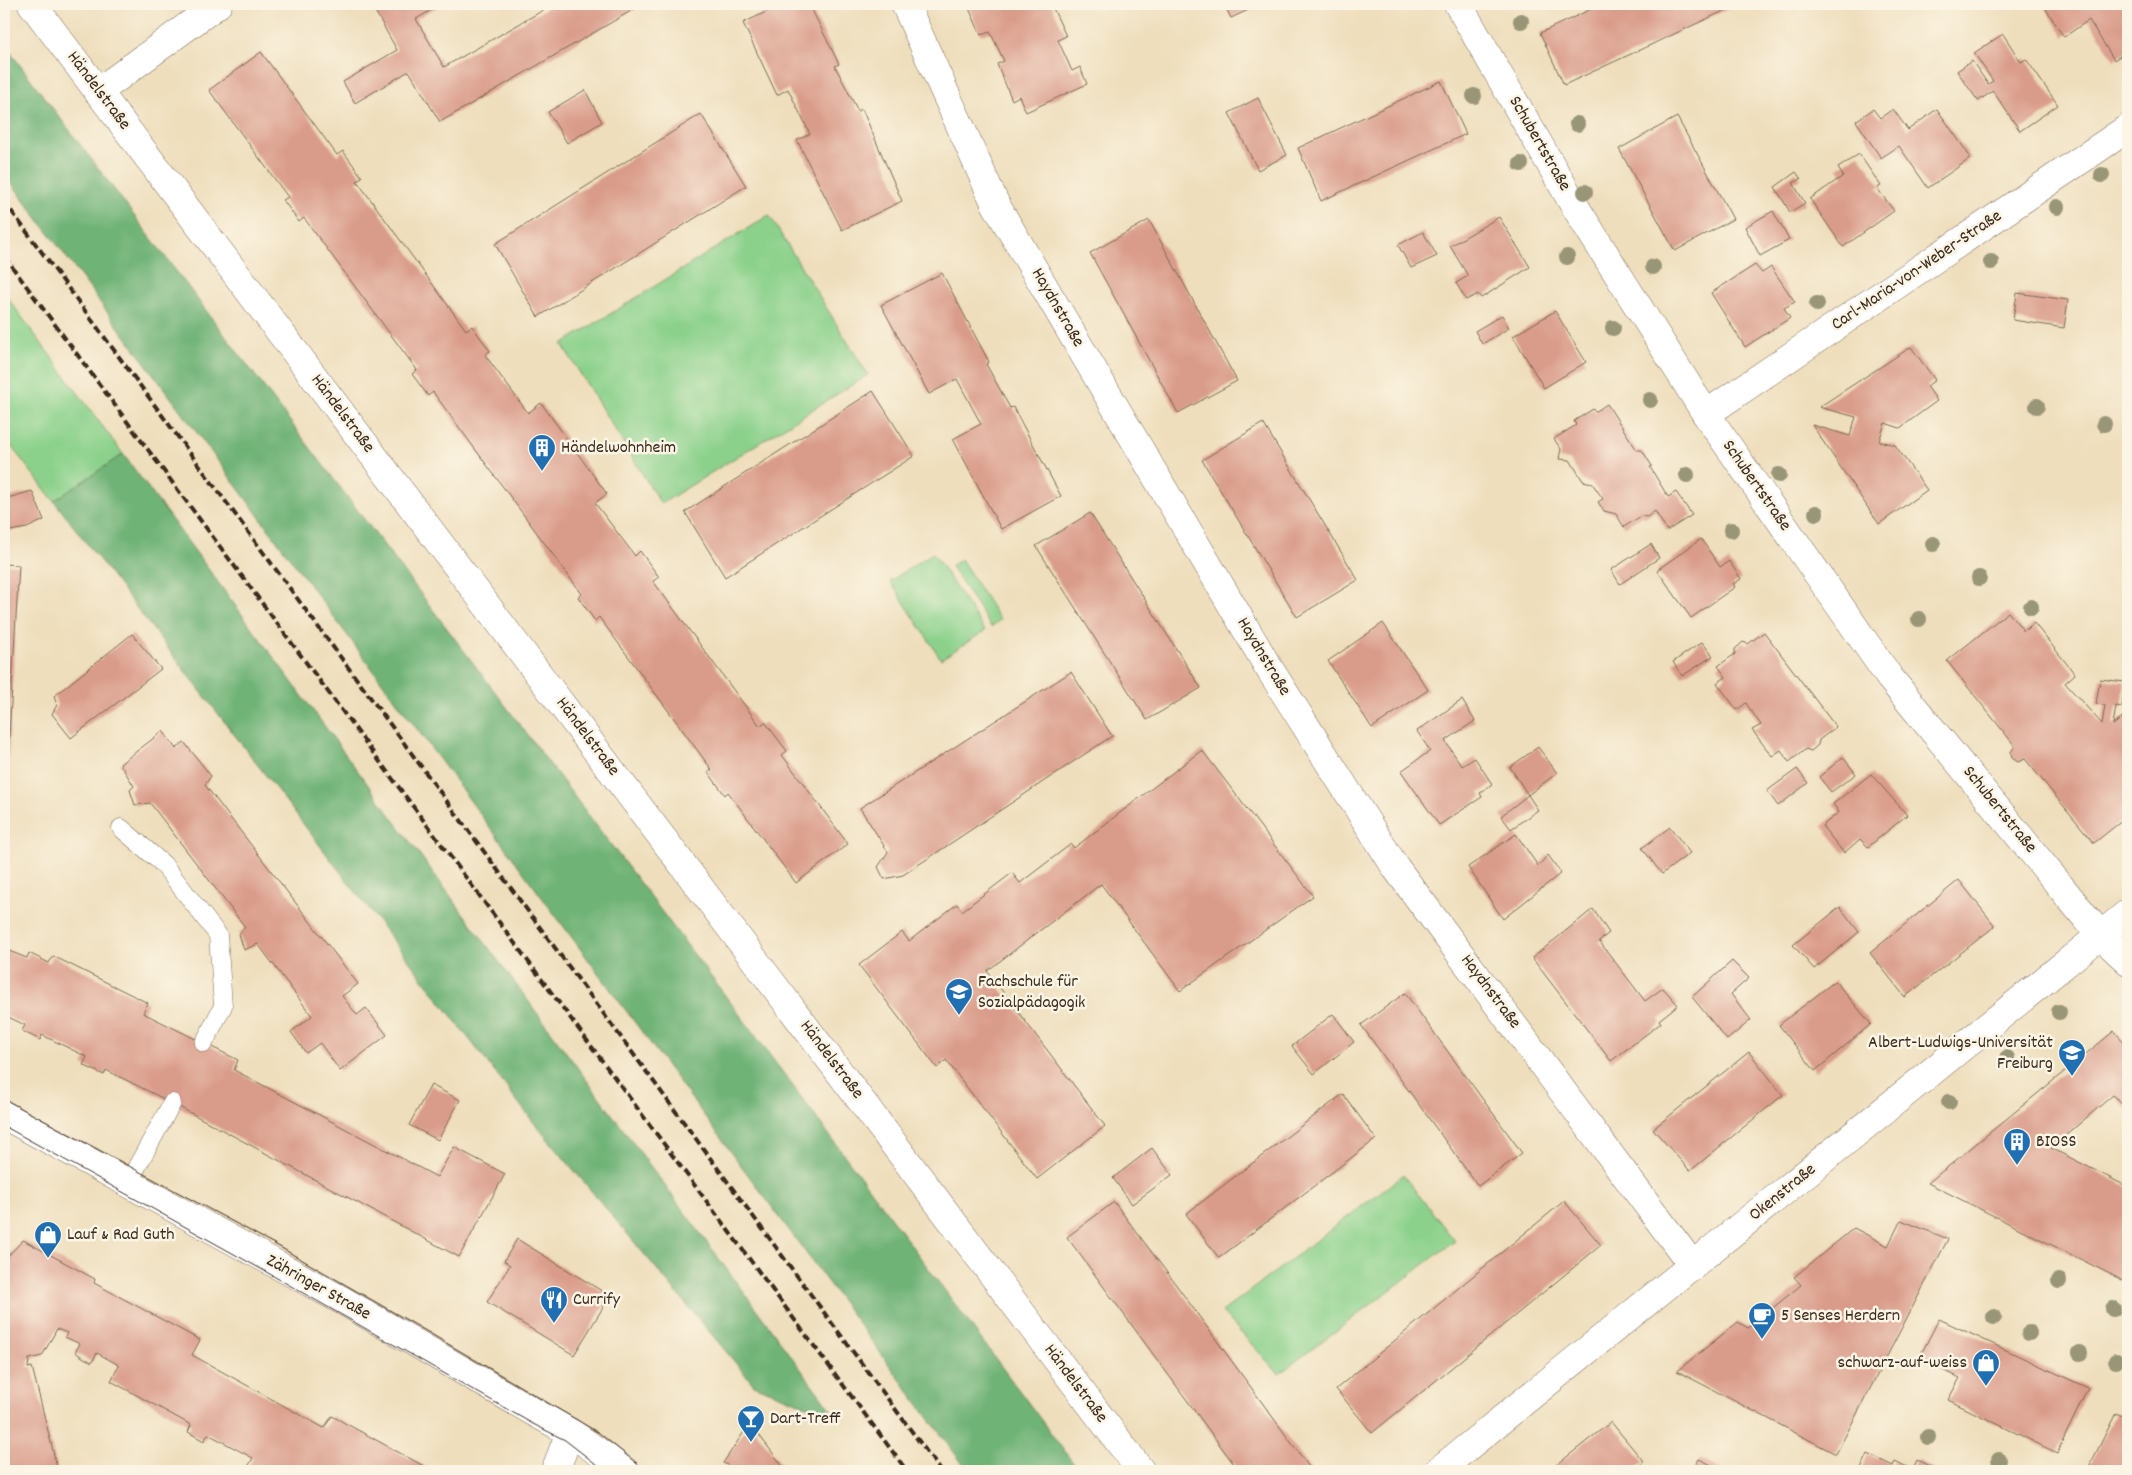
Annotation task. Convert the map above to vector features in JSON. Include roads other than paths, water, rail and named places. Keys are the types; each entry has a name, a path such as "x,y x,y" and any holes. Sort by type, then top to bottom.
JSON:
{"street":[{"name":"Händelstraße","path":"32,4 1141,1471"},
{"path":"98,92 218,4"},
{"name":"Haydnstraße","path":"905,4 996,205 1267,665 1396,868 1693,1266"},
{"name":"Schubertstraße","path":"1458,4 1574,205 1706,414 1890,678 2101,936 2128,961"},
{"name":"Carl-Maria-von-Weber-Straße","path":"1706,414 2128,128"},
{"name":"Okenstraße","path":"1438,1471 2128,913"},
{"name":"Zähringer Straße","path":"4,1115 345,1302 539,1416 570,1432 626,1471"},
{"path":"555,1471 570,1432"}],"lane":[{"path":"121,828 163,864 218,934 223,1006 204,1043"},
{"path":"128,1183 172,1103"}],"tram line":[{"path":"4,1099 278,1246 426,1331 599,1433 646,1471"},
{"path":"4,1126 261,1269 533,1424 565,1440 605,1471"}],"railway":[{"path":"4,201 941,1471"},
{"path":"4,256 907,1471"}],"place":[{"name":"Händelwohnheim","path":"542,472"},
{"name":"Fachschule für Sozialpädagogik","path":"959,1016"},
{"name":"Albert-Ludwigs-Universität Freiburg","path":"2072,1077"},
{"name":"BIOSS","path":"2017,1166"},
{"name":"Lauf & Rad Guth","path":"48,1259"},
{"name":"Currify","path":"554,1324"},
{"name":"5 Senses Herdern","path":"1762,1340"},
{"name":"schwarz-auf-weiss","path":"1986,1387"},
{"name":"Dart-Treff","path":"751,1443"}]}
